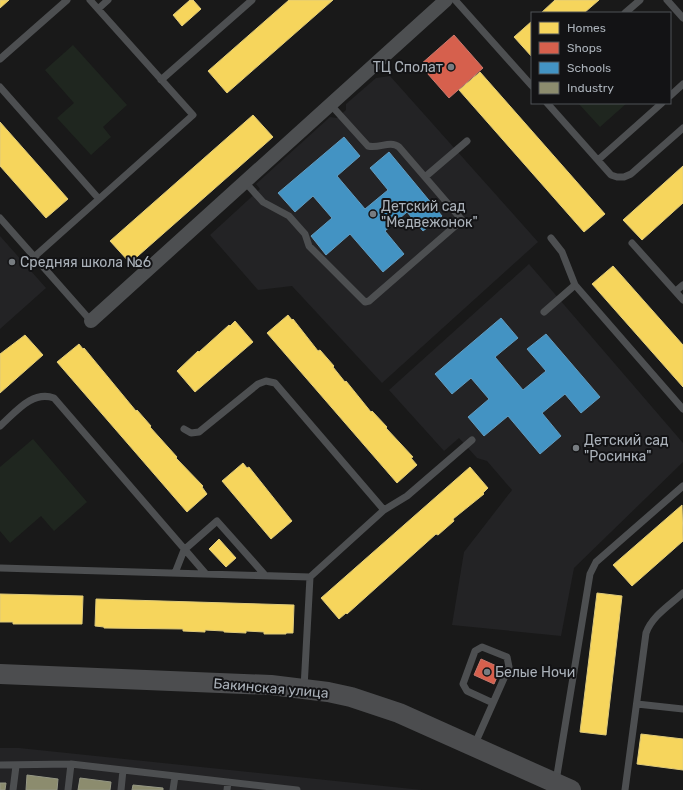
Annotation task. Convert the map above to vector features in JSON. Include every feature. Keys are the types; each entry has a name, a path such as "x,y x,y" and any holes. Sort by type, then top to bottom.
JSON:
{"street":[{"path":"91,321 446,0"},
{"name":"Бакинская улица","path":"0,674 304,688 351,697 377,705 474,746 563,787"}],"lane":[{"path":"0,59 67,0"},
{"path":"34,257 193,116 90,0"},
{"path":"98,9 108,0"},
{"path":"162,80 252,0"},
{"path":"455,0 531,85"},
{"path":"626,12 640,0"},
{"path":"667,0 683,18"},
{"path":"671,95 683,84"},
{"path":"0,87 99,199"},
{"path":"245,182 263,202 289,216 305,234 309,246 365,302 462,220 396,144 373,147 368,146 330,104"},
{"path":"548,104 612,175 624,177 631,174 683,128"},
{"path":"598,160 661,104"},
{"path":"426,177 467,141"},
{"path":"0,218 91,321"},
{"path":"551,238 562,252 575,286 683,409"},
{"path":"632,243 683,300"},
{"path":"676,292 683,285"},
{"path":"544,312 575,286"},
{"path":"184,429 191,432 199,432 258,384 266,381 275,383 384,510"},
{"path":"0,426 35,397 39,395 54,398 206,574"},
{"path":"0,568 310,576 384,510 407,496 472,440"},
{"path":"563,787 590,574 596,562 683,486"},
{"path":"175,573 184,550 217,520 265,576"},
{"path":"304,688 310,576"},
{"path":"625,790 649,626 683,593"},
{"path":"474,746 493,703 510,663 507,657 482,647 475,651 463,684 467,691 493,703"},
{"path":"637,704 683,709"},
{"path":"68,790 71,764"},
{"path":"0,765 16,766 71,764 277,789 297,790"},
{"path":"13,790 16,766"},
{"path":"121,790 123,770"},
{"path":"173,790 175,776"},
{"path":"227,790 228,782"}],"shaded area":[{"path":"73,45 127,105 103,127 111,137 91,155 57,118 74,103 45,70"},
{"name":"Детский сад \"Медвежонок\"","path":"390,76 538,242 382,383 292,286 258,290 210,235 260,189 256,184 330,117 337,118 346,110 346,104 376,78"},
{"path":"579,104 626,104 600,127"},
{"name":"Средняя школа №6","path":"0,236 46,288 0,329"},
{"name":"Детский сад \"Росинка\"","path":"529,264 683,443 683,462 574,568 561,636 452,625 464,552 512,490 487,461 477,458 459,438 444,451 389,390"},
{"path":"33,439 87,502 54,531 41,516 10,543 0,531 0,467"},
{"path":"0,748 19,748 422,790 0,790"}],"building: Homes":[{"path":"0,0 9,0 0,8"},
{"path":"190,0 193,0 201,9 182,26 173,15"},
{"path":"289,0 333,0 227,93 208,71"},
{"path":"555,0 599,0 585,12 542,12"},
{"path":"531,22 531,56 514,37"},
{"path":"480,72 605,214 584,232 459,90"},
{"path":"253,115 273,137 130,263 110,241"},
{"path":"0,122 68,199 46,218 0,166"},
{"path":"683,166 683,203 642,240 623,220"},
{"path":"613,266 683,345 683,387 592,284"},
{"path":"288,315 292,320 293,319 318,351 320,350 334,366 333,367 345,382 346,381 371,412 372,411 387,427 386,428 413,457 411,458 417,465 397,483 267,333"},
{"path":"235,321 253,342 195,392 177,371 198,351 199,352"},
{"path":"25,335 43,355 0,393 0,354"},
{"path":"79,344 83,349 84,348 136,411 137,410 151,426 150,427 177,457 176,458 203,486 202,487 207,494 187,512 57,362"},
{"path":"243,463 247,468 249,467 292,521 271,539 222,481"},
{"path":"470,467 488,488 483,493 484,494 453,519 454,521 438,535 436,534 347,614 346,613 339,619 321,598"},
{"path":"682,505 683,541 632,586 613,565"},
{"path":"219,539 236,558 226,567 209,549"},
{"path":"597,593 622,596 606,735 580,732"},
{"path":"0,594 83,596 82,624 13,624 13,622 0,622"},
{"path":"96,599 294,605 293,633 264,634 264,632 246,631 246,633 205,630 205,632 183,631 183,629 104,628 95,626"},
{"path":"641,734 683,739 683,770 637,764"}],"building: Shops":[{"name":"ТЦ Сполат","path":"454,35 483,68 449,98 420,65"},
{"name":"Белые Ночи","path":"481,659 501,668 494,684 474,675"}],"building: Schools":[{"path":"344,137 360,156 337,176 365,209 388,190 370,168 389,152 442,216 423,231 407,212 385,231 404,254 383,272 350,234 326,255 311,236 332,218 313,196 295,212 278,193"},
{"path":"501,318 518,338 495,357 523,390 546,371 527,349 546,334 600,397 581,413 565,394 542,413 561,436 540,454 508,416 484,436 468,417 489,399 471,378 452,394 435,374"}],"building: Industry":[{"path":"27,775 58,779 57,790 26,790"},
{"path":"80,778 111,782 110,790 78,790"},
{"path":"0,783 6,783 5,790 0,790"},
{"path":"133,785 163,788 163,790 132,790"}],"place":[{"name":"ТЦ Сполат","path":"451,67"},
{"name":"Детский сад \"Медвежонок\"","path":"373,214"},
{"name":"Средняя школа №6","path":"12,262"},
{"name":"Детский сад \"Росинка\"","path":"576,448"},
{"name":"Белые Ночи","path":"487,672"}]}
